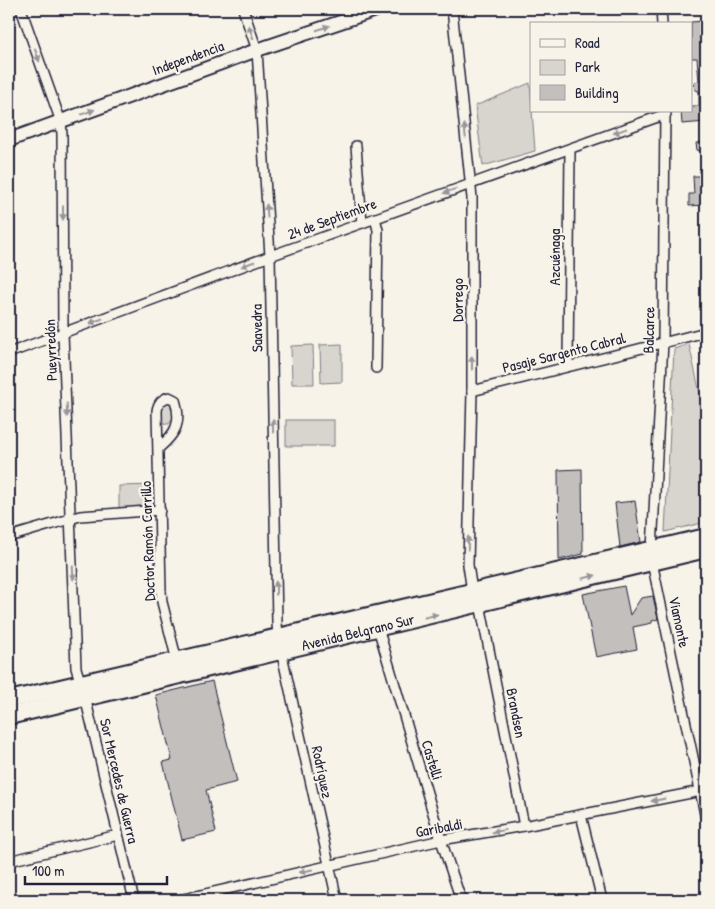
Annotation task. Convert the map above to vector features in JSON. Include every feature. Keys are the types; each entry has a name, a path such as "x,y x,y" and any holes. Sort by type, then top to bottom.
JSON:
{"highway":[{"name":"Avenida Belgrano Sur","path":"9,700 83,690 652,555 706,537"},
{"name":"Avenida Belgrano Sur","path":"652,555 706,549"},
{"name":"Avenida Belgrano Sur","path":"9,716 83,690 177,661 378,628 476,598"}],"street":[{"name":"Pueyrredón","path":"21,9 61,122 63,333 76,668 83,690"},
{"name":"Saavedra","path":"243,9 257,50 270,256 280,643"},
{"name":"Independencia","path":"9,140 257,50 379,9"},
{"name":"Dorrego","path":"452,9 471,184 472,391 468,565 476,598"},
{"path":"661,9 662,22"},
{"name":"24 de Septiembre","path":"9,353 665,113"},
{"name":"Balcarce","path":"652,555 663,342 665,113"},
{"path":"356,146 362,223"},
{"name":"Azcuénaga","path":"568,365 570,149"},
{"path":"375,218 378,230 376,368"},
{"name":"Pasaje Sargento Cabral","path":"472,391 568,365 706,332"},
{"name":"Doctor Ramón Carrillo","path":"159,448 170,438 175,430 178,418 179,413 175,400 170,397 158,404 162,602 177,661"},
{"path":"9,537 71,518 160,510"},
{"name":"Viamonte","path":"652,555 703,791 706,819"},
{"name":"Brandsen","path":"476,598 524,826"},
{"name":"Castelli","path":"378,628 441,840 461,900"},
{"name":"Rodríguez","path":"280,643 337,900"},
{"name":"Sor Mercedes de Guerra","path":"83,690 134,900"},
{"name":"Garibaldi","path":"179,900 441,840 703,791"},
{"path":"581,815 602,900"},
{"path":"13,860 118,834"}],"green space":[{"path":"530,83 530,112 532,112 535,151 483,166 475,106"},
{"path":"342,344 342,382 321,383 320,345"},
{"path":"689,344 706,421 706,522 665,532 674,349"},
{"path":"313,345 314,384 292,384 291,346"},
{"path":"167,402 172,404 175,414 169,424 165,424 161,413"},
{"path":"286,420 334,420 334,446 286,446"},
{"path":"155,485 156,507 119,508 119,486"}],"building":[{"path":"705,21 706,122 682,124 681,112 692,112 692,106 699,106 699,91 695,90 694,82 699,81 697,58 692,58 691,22"},
{"path":"706,142 706,153 697,150 696,143"},
{"path":"693,176 706,176 706,184 703,184 704,205 689,206 689,194 694,194"},
{"path":"582,469 583,554 559,560 558,470"},
{"path":"635,501 641,542 620,547 615,503"},
{"path":"624,586 630,615 641,598 653,596 658,619 652,621 652,623 633,627 637,649 596,657 583,594"},
{"path":"212,681 237,782 206,790 216,832 182,840 163,762 172,760 156,695"}]}
